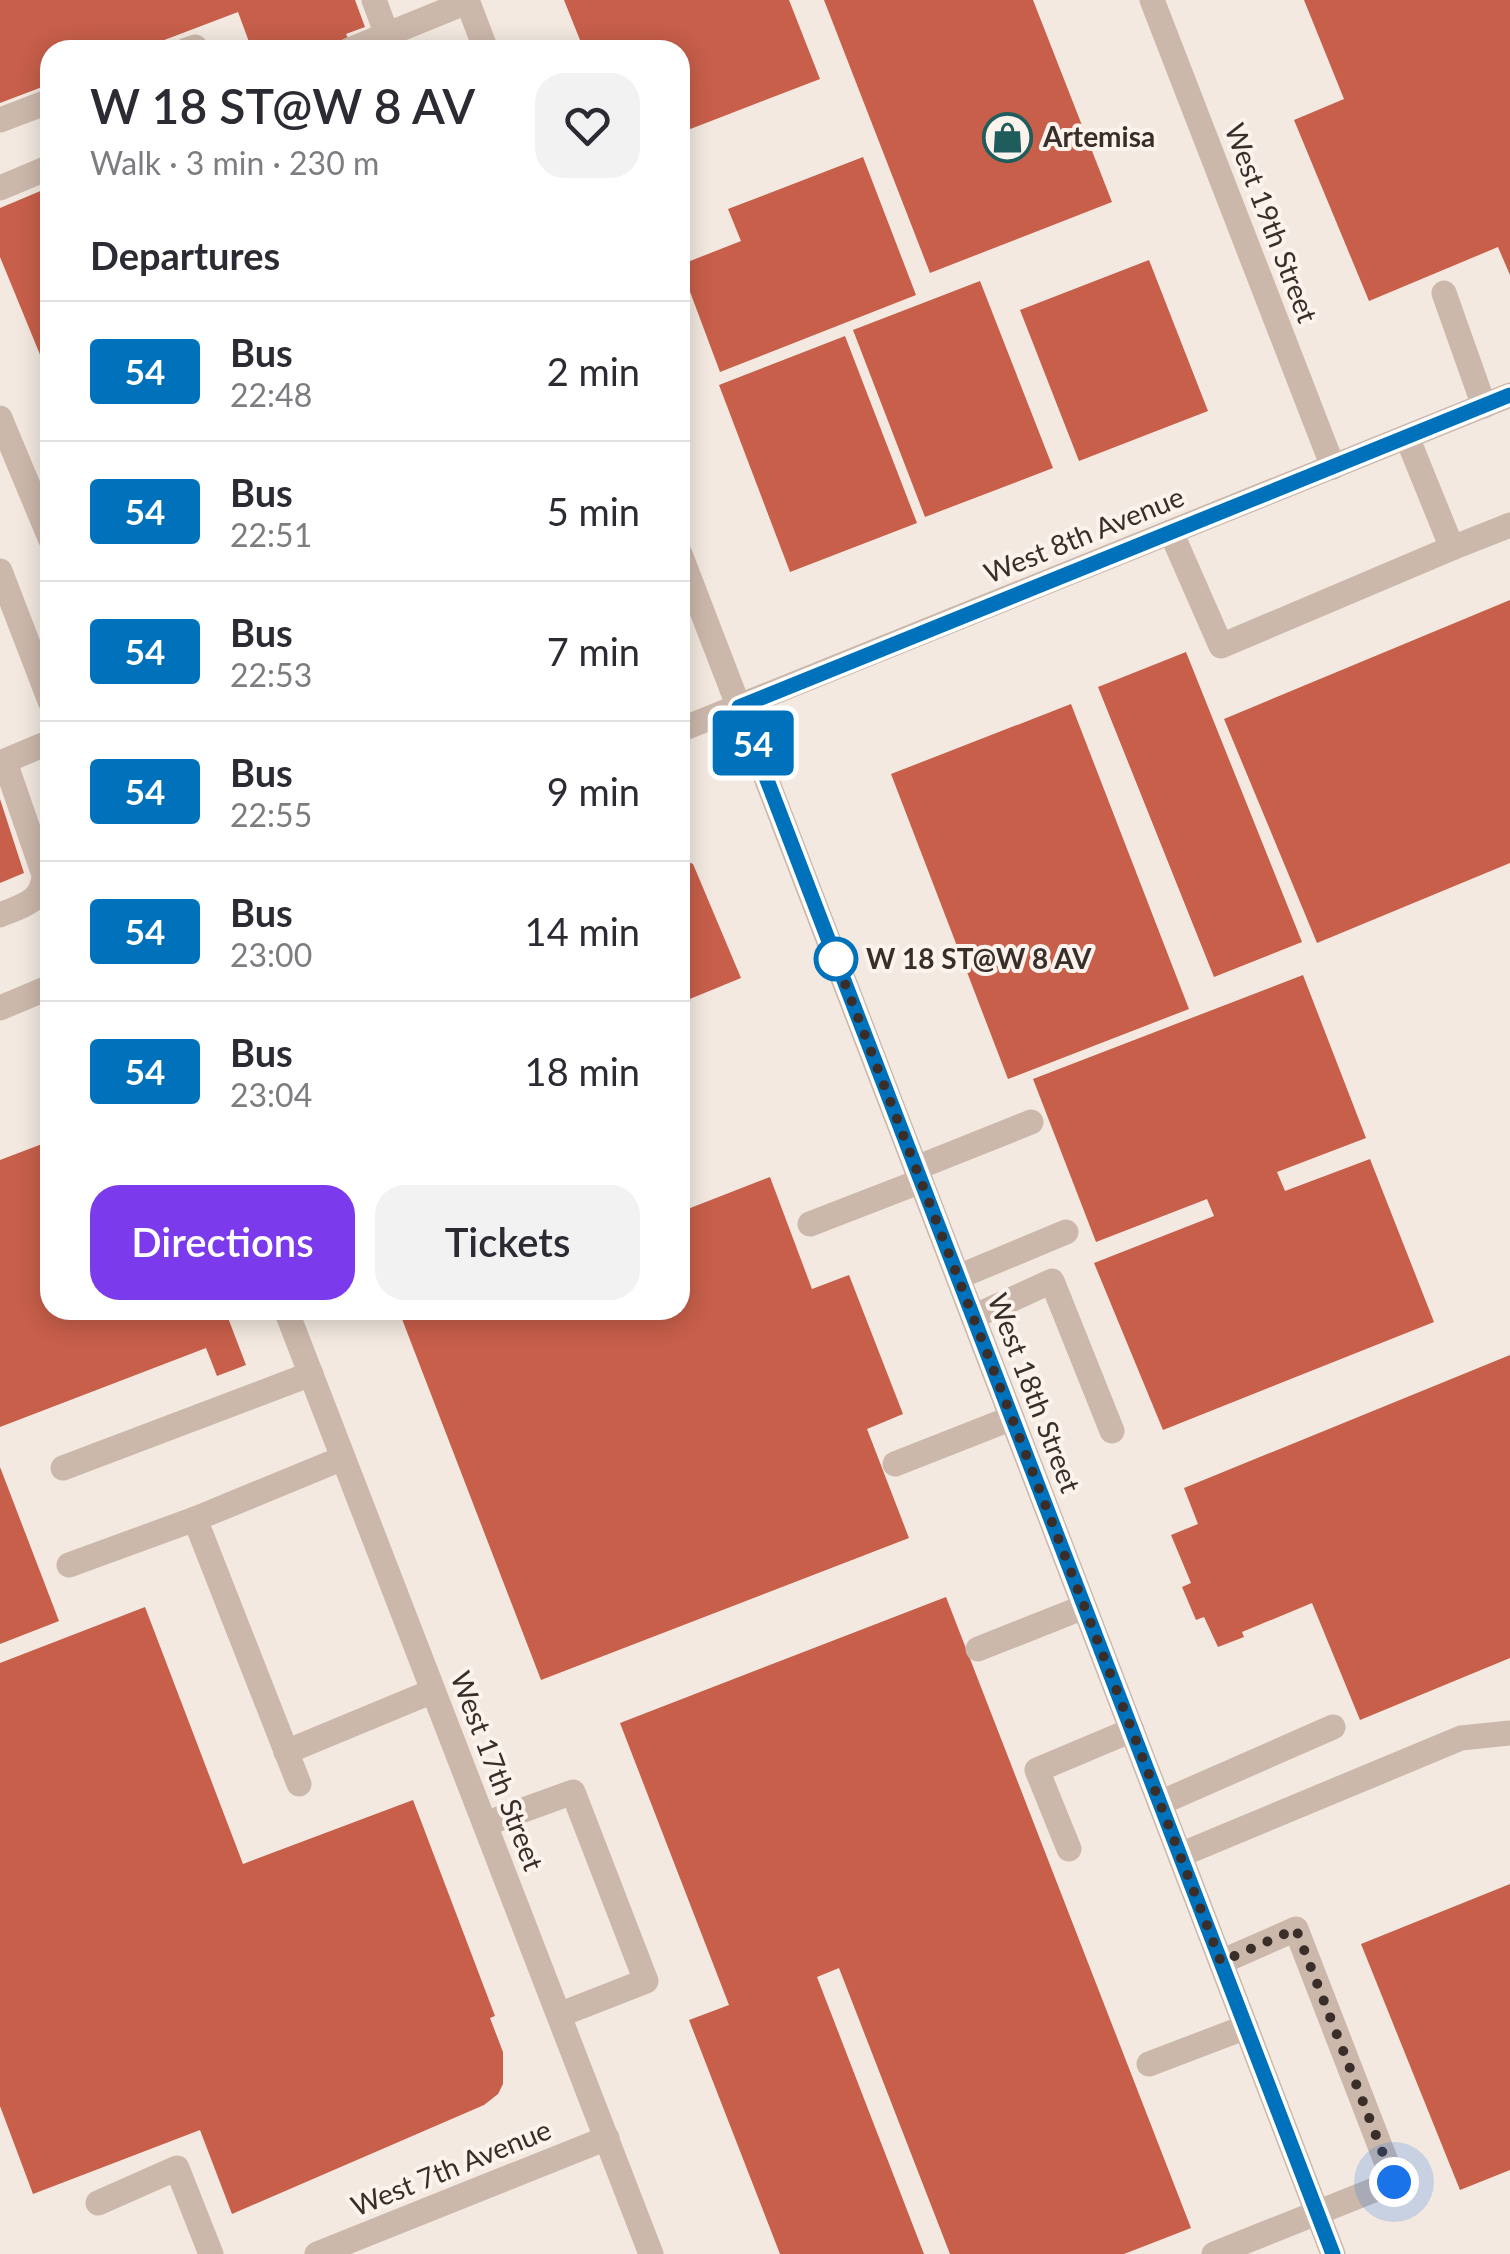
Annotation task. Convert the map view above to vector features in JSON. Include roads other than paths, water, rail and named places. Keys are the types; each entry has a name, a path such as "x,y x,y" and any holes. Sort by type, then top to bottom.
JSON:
{"street":[{"path":"374,0 387,34"},
{"name":"West 19th Street","path":"1152,0 1333,467"},
{"path":"373,40 467,1 482,40"},
{"path":"0,120 40,105"},
{"path":"0,188 40,171"},
{"path":"1444,294 1484,406"},
{"name":"West 8th Avenue","path":"690,726 1510,395"},
{"path":"0,418 40,514"},
{"path":"1407,436 1452,548"},
{"path":"1171,532 1221,646 1510,526"},
{"path":"0,571 40,675"},
{"name":"West 18th Street","path":"690,580 1333,2254"},
{"path":"40,746 2,763 40,864"},
{"path":"0,915 34,902 40,893"},
{"path":"0,1008 40,991"},
{"path":"810,1224 1031,1122"},
{"path":"958,1277 1066,1232"},
{"path":"973,1317 1052,1281 1112,1431"},
{"name":"West 17th Street","path":"290,1320 652,2254"},
{"path":"64,1468 310,1374"},
{"path":"895,1464 1012,1418"},
{"path":"69,1566 343,1458"},
{"path":"196,1519 299,1784"},
{"path":"978,1649 1084,1607"},
{"path":"286,1752 433,1692"},
{"path":"1160,1802 1333,1727"},
{"path":"1069,1849 1037,1770 1132,1730"},
{"path":"1180,1855 1461,1738 1510,1732"},
{"path":"485,1824 573,1792 646,1981 559,2016"},
{"path":"1214,2254 1394,2182 1296,1929 1221,1962"},
{"path":"1149,2064 1246,2027"},
{"name":"West 7th Avenue","path":"317,2254 607,2138"},
{"path":"98,2203 176,2168 212,2254"}],"place":[{"name":"Artemisa","path":"1008,137"},
{"name":"W 18 ST@W 8 AV","path":"836,959"}]}
